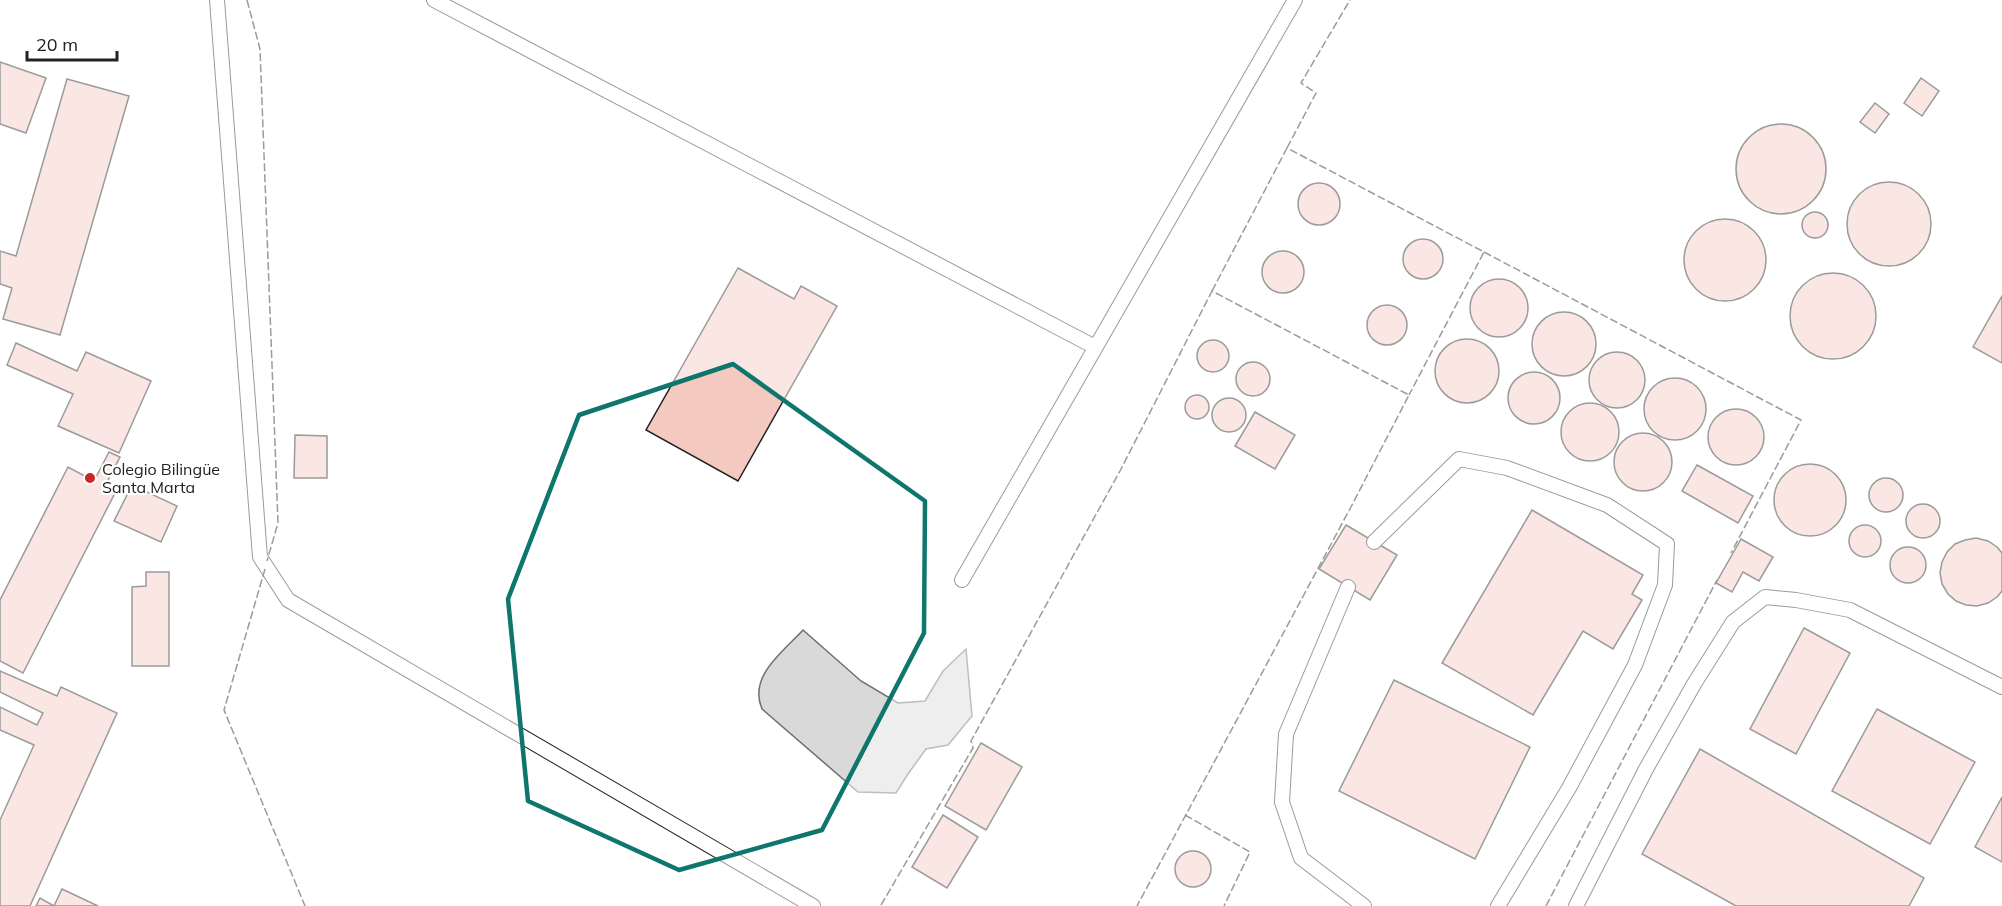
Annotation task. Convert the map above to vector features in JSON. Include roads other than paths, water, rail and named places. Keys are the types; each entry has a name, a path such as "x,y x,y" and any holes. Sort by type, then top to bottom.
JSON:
{"lane":[{"path":"217,0 260,556 288,600 813,906"},
{"path":"434,0 1095,347"},
{"path":"962,580 1295,0"},
{"path":"1374,542 1459,459 1506,468 1607,505 1667,544 1665,585 1635,665 1569,788 1498,906"},
{"path":"1348,587 1286,734 1282,802 1301,858 1364,906"},
{"path":"1576,906 1646,769 1694,684 1733,622 1765,597 1850,610 2002,687"}],"place":[{"name":"Colegio Bilingüe Santa Marta","path":"90,478"}]}
